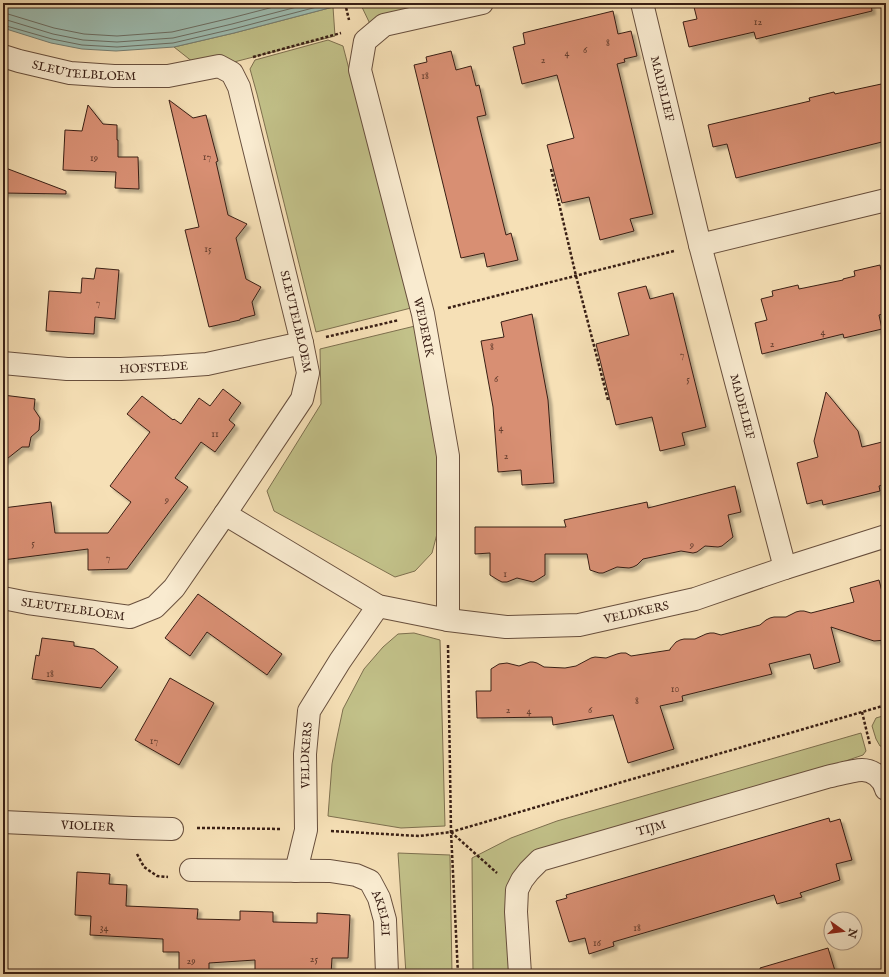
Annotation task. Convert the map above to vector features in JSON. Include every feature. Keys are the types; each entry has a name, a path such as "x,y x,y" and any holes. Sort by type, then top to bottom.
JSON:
{"street":[{"name":"WEDERIK","path":"448,620 448,456 422,314 360,70 365,41 384,25 482,3"},
{"name":"MADELIEF","path":"642,3 700,245 785,568"},
{"name":"SLEUTELBLOEM","path":"3,56 19,62 70,73 114,76 168,76 220,66 232,73 239,87 302,343 308,374 302,399 174,588 155,607 130,617 28,603 3,598"},
{"path":"700,245 886,200"},
{"name":"HOFSTEDE","path":"3,363 67,369 121,369 178,366 207,364 302,343"},
{"name":"VELDKERS","path":"225,514 378,606 448,620 506,627 579,625 695,599 785,568 886,536"},
{"name":"VELDKERS","path":"306,830 305,754 309,711 340,661 378,606"},
{"name":"TIJM","path":"520,974 516,912 517,890 522,880 540,860 827,777 861,770 870,771 882,782"},
{"name":"VIOLIER","path":"3,822 172,829"},
{"path":"296,871 306,830"},
{"name":"AKELEI","path":"190,870 330,871 356,875 370,881 379,898 385,920 387,974"}],"path":[{"path":"346,3 347,9"},
{"path":"220,66 343,32"},
{"path":"551,169 576,276 608,400"},
{"path":"302,343 700,245"},
{"path":"448,620 451,832 458,974"},
{"path":"172,829 218,828 306,830 419,836 451,832 886,705"},
{"path":"133,828 134,848 144,866 157,876 183,878 190,870"},
{"path":"451,832 517,890"}],"shaded area":[{"path":"360,3 468,3 372,28"},
{"path":"333,7 335,36 203,70 174,47 234,33"},
{"path":"328,40 343,46 411,308 316,332 250,69 255,60"},
{"path":"415,326 449,488 432,553 415,571 395,577 274,511 267,491 321,404 320,349"},
{"path":"414,633 440,640 445,826 401,828 328,816 332,764 343,709 364,669 383,647 398,634"},
{"path":"886,715 886,747 880,746 872,726 876,718"},
{"path":"861,733 866,751 863,755 516,874 511,974 473,974 472,858 511,838 557,821"},
{"path":"398,853 450,855 452,974 406,974"}],"water":[{"path":"3,3 340,3 333,7 174,47 116,51 82,49 51,43 3,28"}],"building":[{"path":"693,3 871,3 872,11 756,39 754,32 689,47 683,22 697,19"},
{"path":"613,11 618,34 631,31 637,56 624,59 625,62 617,64 653,214 630,219 634,231 600,240 589,197 562,203 547,145 574,138 557,75 522,84 513,47 525,44 523,33"},
{"path":"451,51 456,70 471,66 476,86 479,85 486,115 477,117 506,235 511,233 518,260 487,267 484,253 461,258 414,65 427,62 426,57"},
{"path":"886,83 886,141 736,178 727,144 713,147 708,125 810,101 809,98 834,92 835,94"},
{"path":"169,100 193,118 206,115 218,161 216,162 228,215 247,224 236,238 246,279 261,287 252,302 255,315 209,327 185,230 199,227"},
{"path":"88,105 103,124 117,125 118,157 138,157 139,189 115,188 116,172 63,170 65,130 82,131"},
{"path":"3,167 66,191 66,194 3,193"},
{"path":"880,265 881,270 886,269 886,313 879,315 882,329 844,338 843,334 762,354 755,323 767,320 761,299 773,296 772,291 798,285 799,289 843,280 855,276 854,271"},
{"path":"96,268 119,270 115,319 95,317 94,334 46,331 49,291 81,293 82,278 94,279"},
{"path":"646,286 650,299 673,293 706,427 682,433 685,445 660,451 652,417 616,425 596,344 629,335 618,293"},
{"path":"532,314 548,400 554,483 522,485 521,470 498,472 493,407 481,341 504,337 501,322"},
{"path":"223,389 241,403 229,420 235,425 215,452 201,442 175,478 188,487 127,569 88,570 88,549 3,560 3,508 51,502 55,533 108,533 131,502 110,486 150,432 127,414 142,396 173,420 174,419 181,424 199,398 210,406"},
{"path":"826,392 858,431 862,447 886,441 886,484 879,486 880,491 823,505 822,500 807,504 797,463 818,457 814,441"},
{"path":"3,395 35,399 34,409 40,418 39,430 31,437 29,447 22,447 3,462"},
{"path":"735,486 741,512 728,515 733,537 722,546 705,546 693,553 681,551 643,559 633,567 617,567 603,573 590,570 587,554 545,554 545,575 533,582 517,578 507,582 502,582 490,575 490,553 475,554 475,527 566,527 564,520 647,502 648,508"},
{"path":"879,580 886,607 886,640 874,641 831,627 840,662 814,669 810,654 769,664 772,674 682,696 683,701 660,706 674,749 628,763 613,715 553,725 552,717 477,718 476,691 491,691 491,669 499,664 507,663 519,666 533,662 544,667 565,668 576,666 595,657 606,658 621,653 626,653 631,656 670,650 676,642 680,640 695,639 710,633 721,635 760,625 766,620 774,617 786,617 800,611 811,613 854,602 850,588"},
{"path":"198,594 282,654 267,675 207,632 190,656 165,638"},
{"path":"42,638 74,642 74,646 94,649 118,667 101,688 32,679 36,655 39,656"},
{"path":"170,678 214,703 179,765 135,740"},
{"path":"829,818 830,822 840,819 852,860 836,864 840,880 800,893 802,897 777,904 774,895 613,942 614,946 589,954 585,938 569,942 556,901 567,898 566,895"},
{"path":"77,872 110,874 109,884 127,885 126,906 198,909 197,919 240,920 240,911 273,912 273,922 317,923 317,913 350,915 348,958 332,958 331,974 255,971 255,960 209,963 209,974 179,973 179,952 163,952 163,939 90,935 91,916 75,915"},
{"path":"823,949 823,951 829,951 836,974 761,974 760,968"}]}
